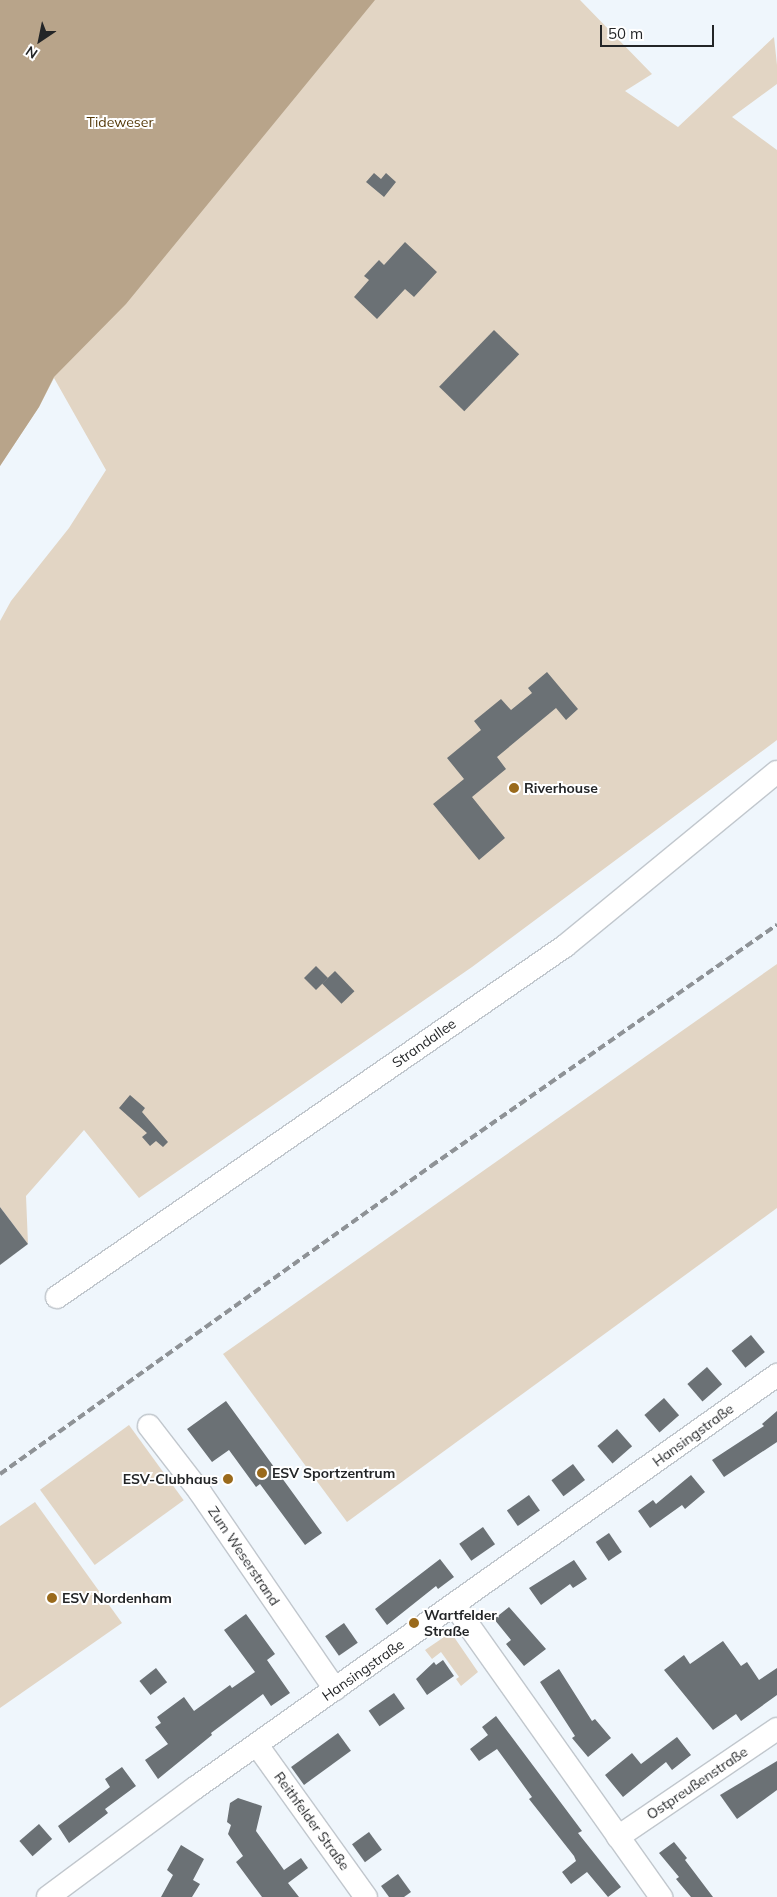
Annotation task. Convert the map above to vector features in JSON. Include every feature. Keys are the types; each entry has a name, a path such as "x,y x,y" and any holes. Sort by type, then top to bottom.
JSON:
{"street":[{"name":"Strandallee","path":"57,1297 565,946 777,772"},
{"name":"Hansingstraße","path":"48,1897 335,1689 455,1606 777,1375"},
{"name":"Zum Weserstrand","path":"149,1426 200,1492 335,1689"},
{"path":"455,1606 661,1897"},
{"name":"Ostpreußenstraße","path":"618,1837 777,1729"},
{"name":"Reithfelder Straße","path":"257,1745 366,1897"}],"green space":[{"path":"0,0 580,0 652,74 625,91 678,127 774,37 777,65 777,84 732,117 777,150 777,740 472,967 139,1198 84,1130 26,1196 28,1244 0,1207 0,621 11,601 69,528 106,470 54,378 39,407 0,466"},
{"path":"777,964 777,1208 347,1522 223,1354"},
{"path":"129,1425 184,1500 95,1565 40,1490"},
{"name":"ESV Nordenham","path":"35,1502 122,1623 0,1708 0,1526"},
{"path":"447,1635 454,1637 478,1672 461,1686 456,1679 459,1677 441,1652 432,1659 425,1650"}],"shaded area":[{"name":"Tideweser","path":"0,0 375,0 126,304 54,377 39,407 0,466"}],"building":[{"path":"374,173 381,179 386,173 396,182 384,197 366,182"},
{"path":"405,242 437,272 414,297 405,289 377,319 354,297 369,280 364,276 379,260 384,265"},
{"path":"494,330 519,354 464,411 439,387"},
{"path":"547,672 578,709 566,720 556,708 497,757 506,769 472,797 505,838 479,860 433,804 464,779 447,758 481,730 474,721 501,699 511,710 532,693 528,688"},
{"path":"316,966 328,978 316,990 304,978"},
{"path":"335,971 354,991 342,1004 322,984"},
{"path":"130,1095 145,1108 142,1112 168,1142 163,1147 156,1141 150,1146 142,1137 147,1133 119,1108"},
{"path":"0,1207 28,1244 0,1265"},
{"path":"751,1335 765,1352 745,1368 732,1351"},
{"path":"707,1367 722,1384 702,1401 687,1384"},
{"path":"664,1398 679,1415 659,1432 644,1415"},
{"name":"ESV Sportzentrum","path":"226,1401 322,1533 305,1545 260,1484 256,1487 229,1450 212,1462 187,1429"},
{"path":"777,1411 777,1442 724,1477 712,1460 764,1426 762,1424"},
{"path":"617,1429 632,1446 612,1463 597,1446"},
{"path":"573,1464 585,1480 563,1496 551,1480"},
{"path":"691,1475 705,1492 685,1509 682,1505 650,1528 638,1511 653,1500 656,1504"},
{"path":"529,1495 540,1511 518,1526 507,1510"},
{"path":"483,1527 495,1544 471,1561 459,1544"},
{"path":"609,1533 622,1552 609,1561 596,1542"},
{"path":"440,1559 454,1577 438,1589 436,1586 387,1625 375,1609"},
{"path":"574,1560 587,1579 573,1588 570,1584 541,1605 529,1588"},
{"path":"509,1607 546,1649 524,1666 506,1644 511,1640 494,1619"},
{"path":"246,1614 275,1654 267,1660 290,1693 271,1706 263,1694 211,1733 212,1735 158,1779 145,1760 168,1744 155,1727 161,1723 157,1717 184,1697 194,1711 230,1685 232,1688 255,1672 224,1630"},
{"path":"344,1623 358,1643 339,1656 325,1636"},
{"path":"723,1641 741,1666 747,1662 759,1680 777,1668 777,1695 741,1721 736,1714 713,1730 664,1670 684,1655 690,1664"},
{"path":"443,1660 454,1676 427,1695 416,1679 434,1662 436,1665"},
{"path":"156,1668 167,1682 151,1695 139,1681"},
{"path":"559,1669 592,1721 595,1719 611,1738 588,1757 572,1738 575,1736 540,1682"},
{"path":"394,1693 405,1709 380,1726 369,1711"},
{"path":"496,1716 582,1831 578,1833 621,1887 608,1897 587,1872 571,1884 562,1872 576,1861 574,1856 529,1799 532,1797 497,1749 479,1761 470,1749 488,1735 482,1727"},
{"path":"338,1733 351,1751 304,1785 291,1767"},
{"path":"677,1737 691,1755 672,1770 666,1762 623,1797 605,1775 632,1753 641,1764"},
{"path":"777,1761 777,1790 737,1819 720,1795"},
{"path":"122,1767 136,1786 105,1809 108,1813 69,1843 58,1826 110,1787 105,1779"},
{"path":"238,1798 262,1806 256,1831 284,1870 301,1858 308,1868 288,1883 299,1897 262,1897 236,1862 243,1856 228,1834 231,1825 227,1822 230,1803"},
{"path":"39,1824 52,1839 32,1856 19,1841"},
{"path":"369,1832 382,1850 365,1862 352,1844"},
{"path":"674,1842 713,1897 691,1897 676,1879 679,1877 659,1853"},
{"path":"181,1845 204,1859 193,1880 200,1884 192,1897 161,1897 173,1875 167,1870"},
{"path":"398,1874 411,1892 404,1897 389,1897 381,1886"}],"railway":[{"path":"0,1474 431,1166 777,925"}],"place":[{"name":"Riverhouse","path":"514,788"},
{"name":"ESV Sportzentrum","path":"262,1473"},
{"name":"ESV-Clubhaus","path":"228,1479"},
{"name":"ESV Nordenham","path":"52,1598"},
{"name":"Wartfelder Straße","path":"414,1623"}]}
